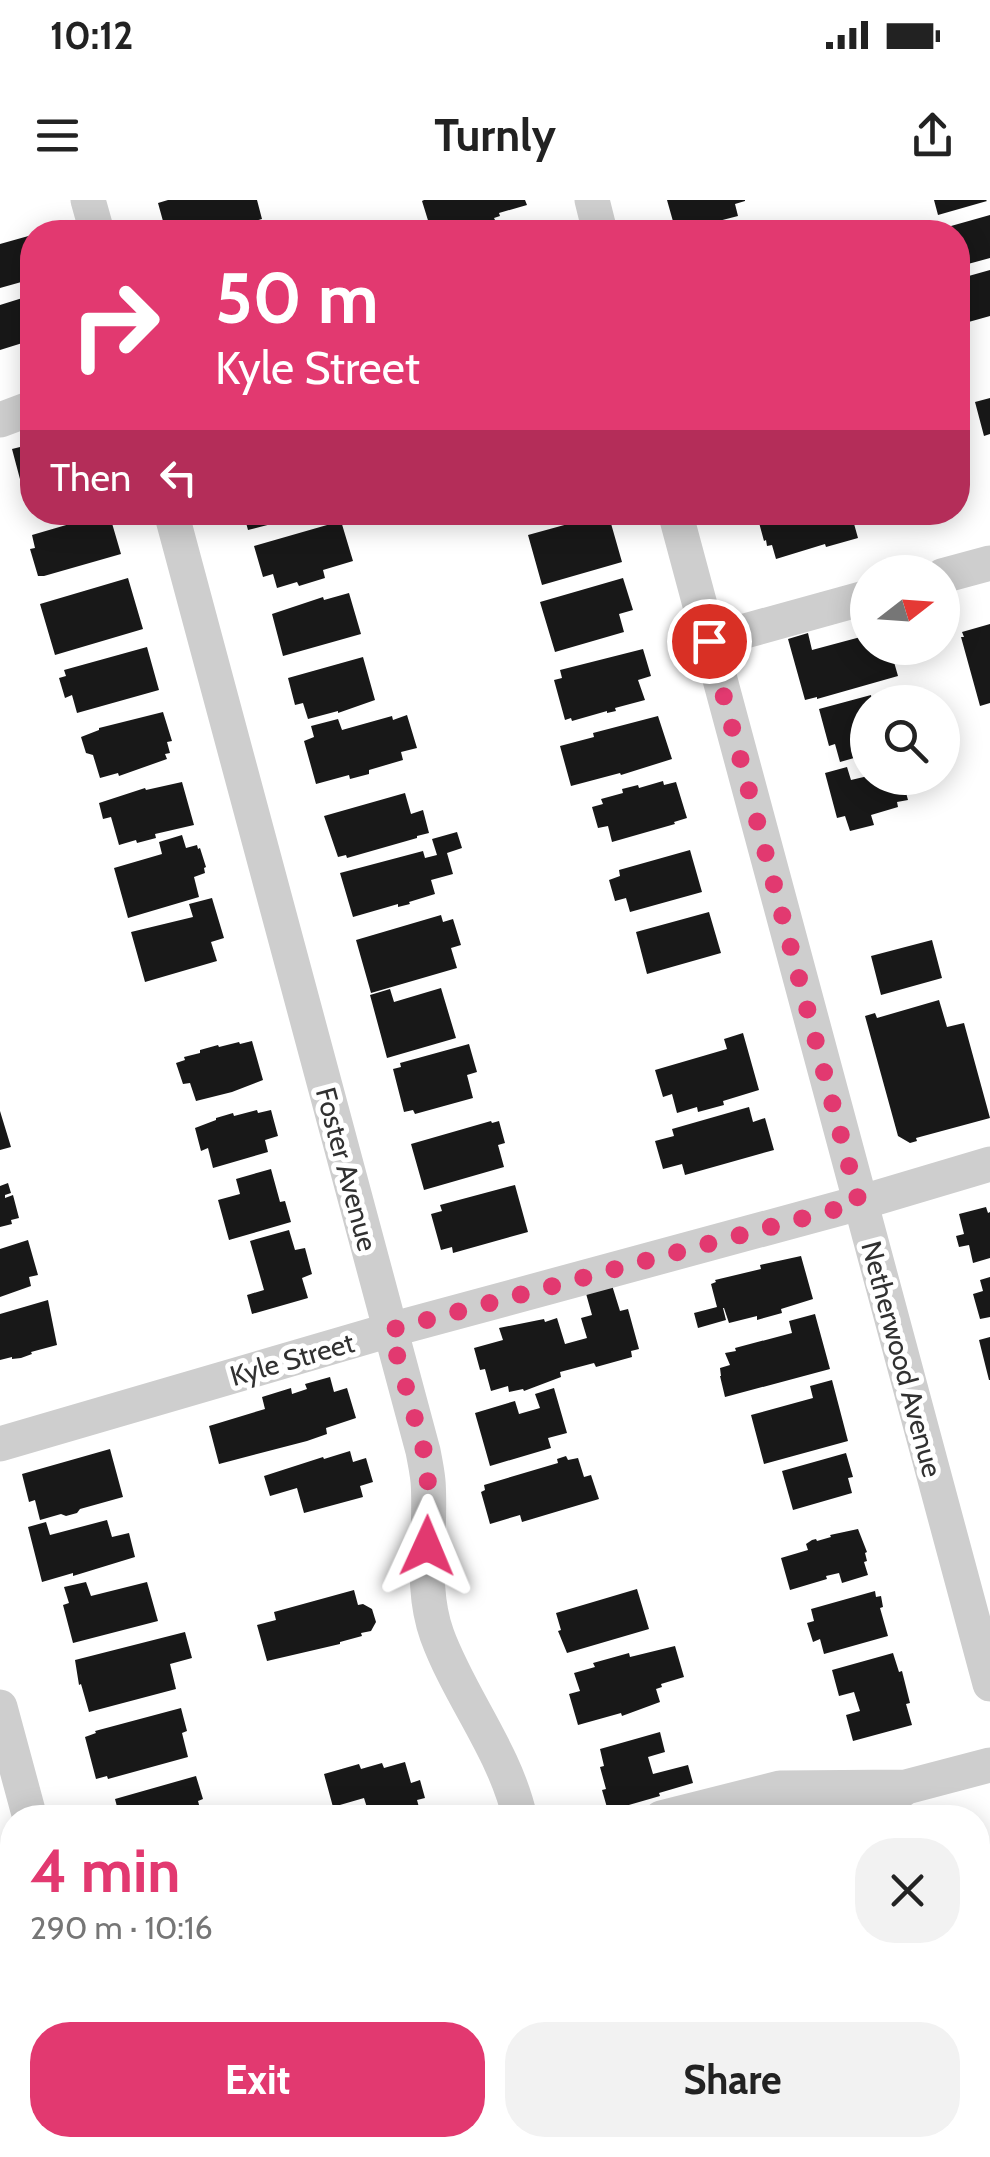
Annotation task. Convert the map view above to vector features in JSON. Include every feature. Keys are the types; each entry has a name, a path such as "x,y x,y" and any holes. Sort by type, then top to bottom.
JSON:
{"street":[{"name":"Foster Avenue","path":"174,525 424,1451 428,1483 426,1569 437,1633 500,1757 516,1805"},
{"name":"Netherwood Avenue","path":"678,525 990,1684"},
{"path":"960,572 990,564"},
{"path":"709,641 850,602"},
{"name":"Kyle Street","path":"0,1444 390,1330 990,1164"},
{"path":"0,1707 26,1805"},
{"path":"713,1805 780,1788 906,1787 990,1765"},
{"path":"881,1805 906,1787"}],"building":[{"path":"257,200 262,219 163,220 158,203"},
{"path":"525,200 527,205 499,213 495,220 428,220 422,201"},
{"path":"667,200 745,200 735,204 738,216 722,220 673,220"},
{"path":"934,200 986,200 987,201 938,215"},
{"path":"990,215 990,258 970,263 970,221"},
{"path":"20,238 20,282 0,288 0,244"},
{"path":"990,270 990,316 970,322 970,276"},
{"path":"20,299 20,344 0,350 0,305"},
{"path":"990,398 990,434 984,436 975,402"},
{"path":"20,447 20,479 12,449"},
{"path":"66,525 113,525 121,554 38,576 30,549 35,548 32,535"},
{"path":"327,525 342,525 353,561 323,570 325,578 277,588 273,574 263,577 254,546"},
{"path":"564,525 611,525 622,562 542,585 528,535"},
{"path":"760,525 854,525 858,538 776,559 772,545 767,546"},
{"path":"128,578 143,629 55,655 40,604"},
{"path":"623,578 633,610 619,614 624,632 555,652 540,602"},
{"path":"349,593 361,634 283,656 272,614"},
{"path":"990,624 990,703 980,706 961,637 962,632"},
{"path":"808,633 812,650 850,640 850,665 895,665 898,676 866,685 850,685 850,690 805,700 788,639"},
{"path":"147,647 159,690 77,713 72,695 65,698 59,678 66,676 64,670"},
{"path":"643,649 651,676 638,680 645,700 615,708 616,711 565,720 554,680 562,678 560,670"},
{"path":"363,657 375,700 308,719 303,703 295,705 288,678"},
{"path":"850,701 850,759 840,762 835,744 829,746 819,709"},
{"path":"163,712 172,741 167,742 167,759 119,776 118,773 100,778 93,755 86,753 81,737 99,728"},
{"path":"407,715 417,748 401,752 403,760 369,770 369,774 316,784 304,741 314,737 311,726 338,719 342,730"},
{"path":"658,716 672,759 571,786 560,746"},
{"path":"847,767 850,795 907,795 908,800 871,815 874,825 850,831 845,816 837,818 825,773"},
{"path":"663,781 664,785 676,782 687,818 612,842 608,826 598,828 592,807 603,804 601,799 623,793 622,789"},
{"path":"182,782 194,825 119,845 111,817 103,819 99,803 145,788"},
{"path":"405,793 411,814 423,810 429,833 347,858 338,857 324,816"},
{"path":"457,832 462,848 447,853 453,874 431,880 435,894 353,917 340,873 423,851 425,858 437,855 432,839"},
{"path":"182,835 186,848 200,848 206,867 205,873 194,877 199,897 128,918 114,868 162,854 159,842"},
{"path":"690,850 702,892 630,912 626,898 615,901 609,880 620,876 619,870"},
{"path":"212,898 224,938 211,942 217,961 145,982 131,932 193,917 189,904"},
{"path":"709,912 721,953 647,974 636,932"},
{"path":"441,915 443,922 453,919 461,945 451,948 457,968 371,993 356,940"},
{"path":"932,940 942,978 881,995 871,956"},
{"path":"441,988 456,1038 387,1058 370,995 390,989 394,1002"},
{"path":"939,1000 947,1027 964,1023 990,1118 910,1143 898,1136 865,1016 875,1013 877,1018"},
{"path":"743,1033 759,1090 723,1101 724,1105 677,1113 672,1094 663,1097 655,1070 727,1049 724,1039"},
{"path":"252,1041 263,1080 196,1101 190,1083 183,1084 176,1063 200,1050"},
{"path":"469,1044 477,1072 467,1075 473,1098 415,1114 413,1110 404,1112 393,1069 401,1067 400,1063"},
{"path":"749,1107 753,1122 765,1118 774,1150 685,1175 682,1164 663,1169 655,1141 674,1136 672,1129"},
{"path":"271,1110 278,1136 265,1140 268,1152 213,1168 208,1148 201,1151 195,1128 233,1113 234,1116"},
{"path":"0,1111 11,1147 0,1150"},
{"path":"499,1121 505,1143 498,1145 504,1167 424,1190 411,1144"},
{"path":"271,1169 280,1202 285,1201 291,1222 229,1240 218,1200 240,1194 236,1179"},
{"path":"8,1183 11,1193 5,1198 13,1195 19,1218 0,1227 0,1186"},
{"path":"515,1185 528,1232 453,1253 452,1247 441,1250 431,1214 442,1211 440,1205"},
{"path":"986,1207 990,1212 990,1258 973,1263 969,1245 959,1247 956,1236 964,1234 959,1214"},
{"path":"289,1230 295,1250 305,1248 312,1274 302,1278 308,1298 252,1314 247,1295 264,1290 250,1241"},
{"path":"28,1240 38,1275 29,1277 31,1286 0,1297 0,1249"},
{"path":"801,1256 813,1299 781,1309 782,1313 729,1323 723,1308 726,1320 698,1328 694,1313 717,1307 711,1284 715,1280"},
{"path":"990,1277 990,1317 980,1319 973,1294 983,1291 980,1280"},
{"path":"611,1282 620,1311 628,1309 639,1349 631,1351 632,1357 560,1372 561,1377 524,1391 509,1392 508,1386 491,1391 474,1348 503,1340 499,1328 544,1319 545,1322 557,1318 565,1344 587,1338 581,1318 592,1315 585,1290"},
{"path":"48,1300 57,1345 21,1358 0,1360 0,1314"},
{"path":"815,1314 830,1369 725,1397 720,1368 730,1365 725,1353 792,1333 789,1321"},
{"path":"990,1337 990,1380 989,1380 979,1340"},
{"path":"330,1377 334,1392 347,1388 356,1418 326,1428 327,1434 307,1441 219,1464 209,1426 265,1409 262,1397 291,1388 292,1394 307,1389 305,1384"},
{"path":"832,1380 848,1441 764,1464 751,1415 813,1398 810,1386"},
{"path":"554,1388 567,1433 548,1438 551,1448 490,1466 475,1413 515,1401 519,1414 540,1408 535,1394"},
{"path":"110,1449 123,1497 77,1513 40,1520 35,1500 29,1502 22,1474"},
{"path":"350,1451 353,1462 366,1458 373,1482 360,1486 363,1497 304,1513 297,1488 270,1496 264,1476"},
{"path":"846,1453 853,1477 848,1478 852,1493 793,1510 782,1471"},
{"path":"566,1456 568,1460 578,1458 584,1477 591,1475 599,1499 522,1522 520,1515 490,1524 481,1492 484,1485 558,1463 557,1459"},
{"path":"107,1520 112,1537 129,1533 135,1557 42,1582 28,1527 46,1522 50,1535"},
{"path":"858,1529 867,1552 864,1562 868,1575 842,1583 839,1573 790,1590 781,1558 808,1550 806,1544 812,1540"},
{"path":"86,1582 91,1596 147,1582 158,1621 73,1643 63,1605 69,1603 64,1587"},
{"path":"637,1589 649,1629 567,1653 556,1613"},
{"path":"354,1590 358,1605 372,1609 376,1622 371,1631 340,1644 267,1661 257,1625 276,1620 274,1612"},
{"path":"875,1591 876,1597 881,1596 880,1608 888,1636 824,1654 820,1639 813,1642 807,1623 814,1621 811,1609"},
{"path":"185,1632 192,1658 170,1664 176,1689 89,1712 75,1660"},
{"path":"675,1646 684,1677 656,1689 660,1702 622,1716 621,1713 578,1725 569,1694 580,1691 574,1673 629,1653 630,1657"},
{"path":"893,1653 899,1672 902,1671 912,1725 853,1741 846,1715 860,1711 854,1692 839,1696 832,1670"},
{"path":"181,1708 188,1757 96,1779 85,1737"},
{"path":"660,1732 665,1752 648,1757 653,1774 688,1765 693,1783 629,1805 606,1805 600,1749"},
{"path":"405,1762 411,1783 420,1780 425,1798 417,1800 418,1805 366,1805 364,1798 332,1805 324,1774 359,1764 361,1769 382,1763 384,1768"},
{"path":"196,1776 203,1799 198,1801 199,1805 117,1805 115,1799"}],"route":[{"path":"427,1546 424,1451 390,1330 859,1203 709,641"}]}
